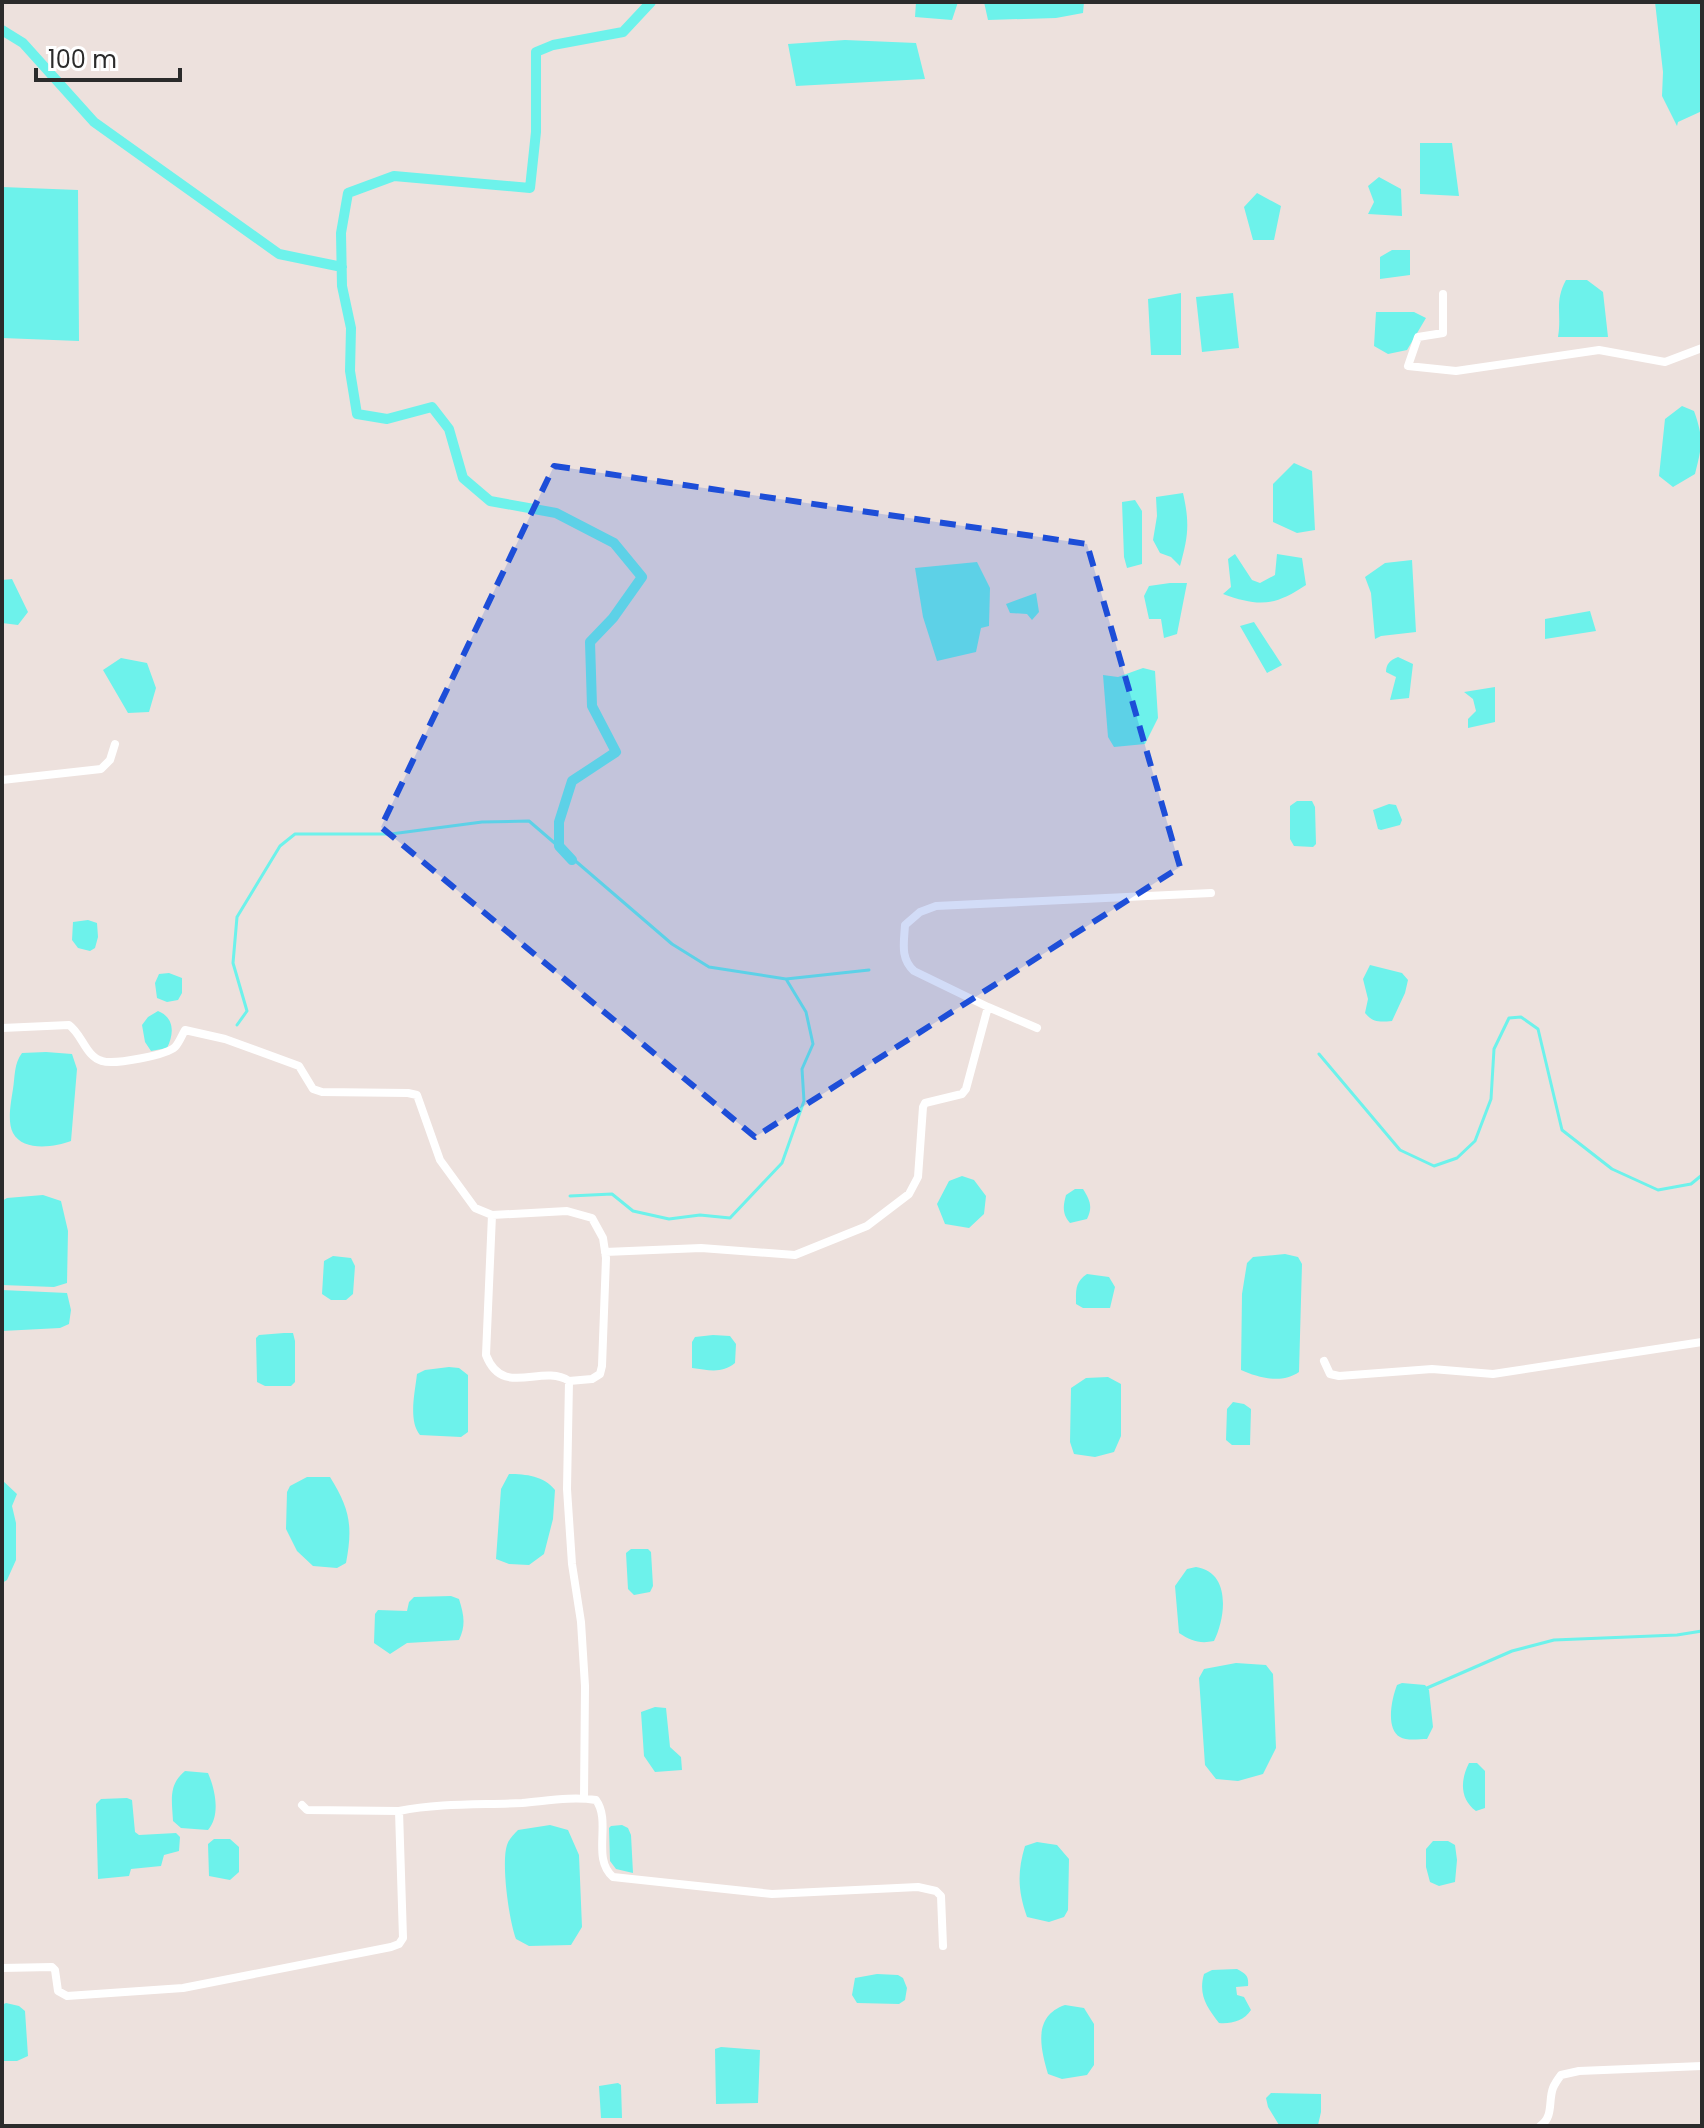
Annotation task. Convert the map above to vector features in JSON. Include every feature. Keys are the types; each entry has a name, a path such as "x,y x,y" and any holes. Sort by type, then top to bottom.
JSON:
{"street":[{"path":"1443,294 1443,333 1418,337 1408,366 1456,371 1599,350 1665,362 1702,348"},
{"path":"2,780 101,769 110,760 115,744"},
{"path":"1037,1028 914,971 907,965 904,956 905,925 920,912 936,906 1211,893"},
{"path":"605,1252 701,1248 795,1255 867,1226 909,1194 918,1177 923,1107 925,1103 962,1094 966,1089 988,1007"},
{"path":"2,1028 69,1025 78,1031 91,1053 102,1061 159,1054 174,1048 185,1030 225,1039 299,1066 313,1089 322,1092 417,1095 440,1160 475,1208 492,1215 567,1211 592,1218 603,1238 605,1252 600,1374 592,1379 569,1381 558,1377 508,1378 491,1367 486,1355 492,1215"},
{"path":"1324,1361 1330,1374 1339,1376 1432,1369 1493,1374 1702,1342"},
{"path":"569,1381 567,1489 585,1686 584,1798"},
{"path":"302,1805 307,1810 399,1811 449,1804 596,1800 601,1807 602,1858 613,1877 772,1894 918,1887 936,1891 941,1896 943,1946"},
{"path":"2,1968 52,1967 58,1991 67,1996 183,1988 399,1944 403,1938 399,1811"},
{"path":"1540,2126 1546,2122 1552,2105 1552,2090 1561,2075 1579,2071 1702,2066"}],"highlighted area":[{"path":"554,466 1087,544 1180,867 755,1137 381,827"}],"water":[{"path":"916,2 958,2 952,20 915,17"},
{"path":"984,2 1084,2 1083,13 1056,18 988,20"},
{"path":"1655,2 1702,2 1702,111 1678,122 1677,126 1662,96 1663,72"},
{"path":"845,40 916,43 925,79 796,86 788,44"},
{"path":"1420,143 1452,143 1459,196 1420,194"},
{"path":"1379,177 1401,189 1402,216 1368,214 1374,202 1368,186"},
{"path":"2,187 78,190 79,341 2,338"},
{"path":"1257,193 1281,206 1274,240 1253,240 1244,207"},
{"path":"1392,250 1410,250 1410,275 1380,279 1380,257"},
{"path":"1566,280 1587,280 1603,292 1608,337 1558,337 1559,302"},
{"path":"1181,293 1181,355 1151,355 1148,299"},
{"path":"1233,293 1239,348 1202,352 1196,297"},
{"path":"1376,312 1414,312 1426,318 1407,350 1388,354 1374,346"},
{"path":"1682,406 1694,411 1701,436 1700,449 1695,474 1673,487 1659,476 1665,419"},
{"path":"1294,463 1312,471 1315,530 1297,533 1273,522 1273,484"},
{"path":"1183,493 1187,530 1180,566 1171,557 1160,553 1153,540 1156,497"},
{"path":"1135,500 1142,511 1142,564 1127,568 1122,502"},
{"path":"1235,554 1252,580 1260,583 1275,575 1277,554 1302,558 1306,585 1276,601 1247,601 1223,594 1231,587 1228,559"},
{"path":"1412,560 1416,632 1375,639 1371,593 1365,577 1385,563"},
{"path":"977,562 990,588 989,626 981,628 976,652 937,661 923,617 915,568"},
{"path":"12,579 28,612 18,625 2,623 2,580"},
{"path":"1187,583 1177,634 1164,638 1161,619 1149,619 1144,596 1149,586"},
{"path":"1036,593 1039,612 1032,620 1027,614 1010,613 1006,604"},
{"path":"1590,611 1596,631 1545,639 1545,619"},
{"path":"1254,622 1282,665 1267,673 1240,626"},
{"path":"1398,657 1413,664 1409,698 1390,700 1396,677 1386,669"},
{"path":"121,658 147,663 156,688 149,712 128,713 103,670"},
{"path":"1143,668 1155,671 1158,718 1145,744 1114,747 1108,737 1103,675 1118,677"},
{"path":"1495,687 1495,722 1468,728 1468,719 1476,711 1473,699 1464,692"},
{"path":"1297,801 1312,801 1315,807 1316,844 1313,847 1294,846 1290,839 1290,806"},
{"path":"1389,804 1396,805 1402,820 1400,825 1378,829 1373,810"},
{"path":"88,920 97,923 98,937 95,948 90,951 78,948 72,940 73,922"},
{"path":"1370,965 1402,973 1408,980 1392,1021 1377,1021 1365,1013 1368,999 1363,979"},
{"path":"169,973 182,978 182,993 178,1000 167,1002 157,998 155,983 159,974"},
{"path":"158,1011 170,1022 171,1037 167,1048 151,1051 145,1042 142,1025"},
{"path":"22,1053 72,1054 77,1069 71,1141 40,1146 18,1139 11,1128 10,1112 19,1057"},
{"path":"962,1176 974,1180 986,1196 984,1214 969,1228 945,1224 937,1204 949,1181"},
{"path":"1075,1189 1083,1189 1090,1211 1087,1219 1070,1223 1064,1213 1064,1203 1066,1195"},
{"path":"43,1195 61,1201 68,1231 67,1283 54,1287 2,1285 2,1201"},
{"path":"1285,1254 1298,1257 1302,1264 1299,1372 1285,1378 1270,1378 1241,1370 1242,1294 1247,1263 1253,1257"},
{"path":"333,1256 351,1258 355,1266 353,1294 346,1300 331,1300 322,1294 324,1261"},
{"path":"1087,1274 1109,1277 1115,1287 1110,1308 1083,1308 1076,1304 1078,1283"},
{"path":"2,1290 67,1293 71,1310 69,1324 60,1328 2,1331"},
{"path":"293,1333 295,1382 291,1386 265,1386 257,1382 256,1338 259,1335"},
{"path":"730,1336 736,1344 735,1363 720,1370 692,1368 692,1342 695,1337"},
{"path":"449,1367 459,1368 468,1375 468,1432 461,1437 420,1435 413,1414 417,1374"},
{"path":"1108,1377 1121,1384 1121,1436 1114,1452 1095,1457 1074,1454 1070,1442 1071,1388 1086,1378"},
{"path":"1233,1402 1251,1409 1250,1445 1232,1445 1226,1440 1227,1409"},
{"path":"509,1474 534,1477 555,1490 553,1519 544,1554 529,1565 509,1564 496,1559 501,1489"},
{"path":"307,1477 330,1477 346,1509 348,1550 346,1563 337,1568 313,1566 297,1551 286,1529 287,1492 290,1486"},
{"path":"2,1480 17,1494 12,1506 16,1523 16,1560 7,1580 2,1583"},
{"path":"631,1549 648,1549 651,1552 653,1586 650,1592 634,1595 628,1589 626,1553"},
{"path":"1196,1567 1215,1577 1223,1597 1221,1620 1214,1641 1196,1641 1179,1633 1175,1586 1187,1569"},
{"path":"451,1596 459,1599 463,1615 459,1640 407,1643 390,1654 374,1643 375,1614 378,1610 407,1611 414,1597"},
{"path":"1236,1663 1266,1665 1273,1674 1276,1748 1263,1774 1238,1781 1216,1779 1205,1765 1199,1678 1204,1669"},
{"path":"1397,1685 1425,1685 1429,1690 1433,1727 1427,1739 1403,1738 1392,1727 1393,1697"},
{"path":"655,1707 666,1708 670,1747 681,1757 682,1770 655,1772 644,1756 641,1712"},
{"path":"1469,1763 1477,1763 1485,1771 1485,1808 1476,1811 1467,1801 1463,1789"},
{"path":"185,1771 208,1773 211,1779 216,1810 208,1830 181,1828 173,1821 173,1787"},
{"path":"101,1799 132,1800 135,1832 139,1835 176,1833 180,1837 179,1851 164,1855 161,1866 131,1869 129,1876 98,1879 96,1804"},
{"path":"550,1825 568,1830 579,1855 582,1927 571,1945 529,1946 516,1939 513,1931 505,1853 509,1841 518,1830"},
{"path":"622,1825 628,1828 631,1835 633,1873 616,1869 610,1861 609,1828"},
{"path":"214,1839 230,1839 239,1847 239,1872 230,1880 209,1876 208,1844"},
{"path":"1433,1841 1448,1841 1455,1845 1455,1882 1439,1886 1430,1882 1426,1849"},
{"path":"1037,1842 1057,1845 1069,1859 1068,1910 1064,1917 1049,1922 1027,1917 1020,1890 1025,1846"},
{"path":"1237,1969 1246,1976 1248,1986 1236,1987 1237,1995 1244,1997 1251,2010 1237,2021 1219,2023 1203,1995 1204,1974 1212,1970"},
{"path":"877,1974 903,1978 907,1988 905,2000 899,2004 857,2003 852,1995 855,1978"},
{"path":"6,2003 25,2011 28,2056 17,2061 2,2061 2,2005"},
{"path":"1065,2005 1084,2008 1094,2024 1094,2065 1087,2075 1062,2079 1048,2074 1041,2043 1043,2025 1048,2017"},
{"path":"715,2049 760,2050 758,2103 716,2104"},
{"path":"621,2085 622,2118 601,2118 599,2086"},
{"path":"1271,2093 1321,2094 1318,2125 1279,2125 1268,2107 1266,2098"}],"waterway":[{"path":"572,860 559,846 559,822 572,781 616,752 592,706 590,642 613,618 642,577 614,543 556,513 490,501 463,478 449,429 432,407 387,419 357,414 350,371 351,328 342,286 341,233 348,193 394,176 530,188 536,132 536,52 553,45 623,32 651,2"},
{"path":"2,30 23,43 94,122 279,254 342,267"},
{"path":"237,1025 247,1011 233,963 237,917 280,846 295,834 391,834 482,822 529,821 672,944 709,967 786,979 869,970"},
{"path":"570,1196 612,1194 633,1211 669,1219 700,1215 730,1218 782,1163 804,1101 802,1069 813,1044 806,1012 786,979"},
{"path":"1319,1054 1400,1150 1434,1166 1457,1158 1475,1141 1491,1099 1494,1049 1509,1018 1521,1017 1538,1029 1562,1130 1612,1169 1658,1190 1691,1184 1702,1175"},
{"path":"1427,1688 1512,1651 1554,1640 1677,1635 1702,1631"}]}
